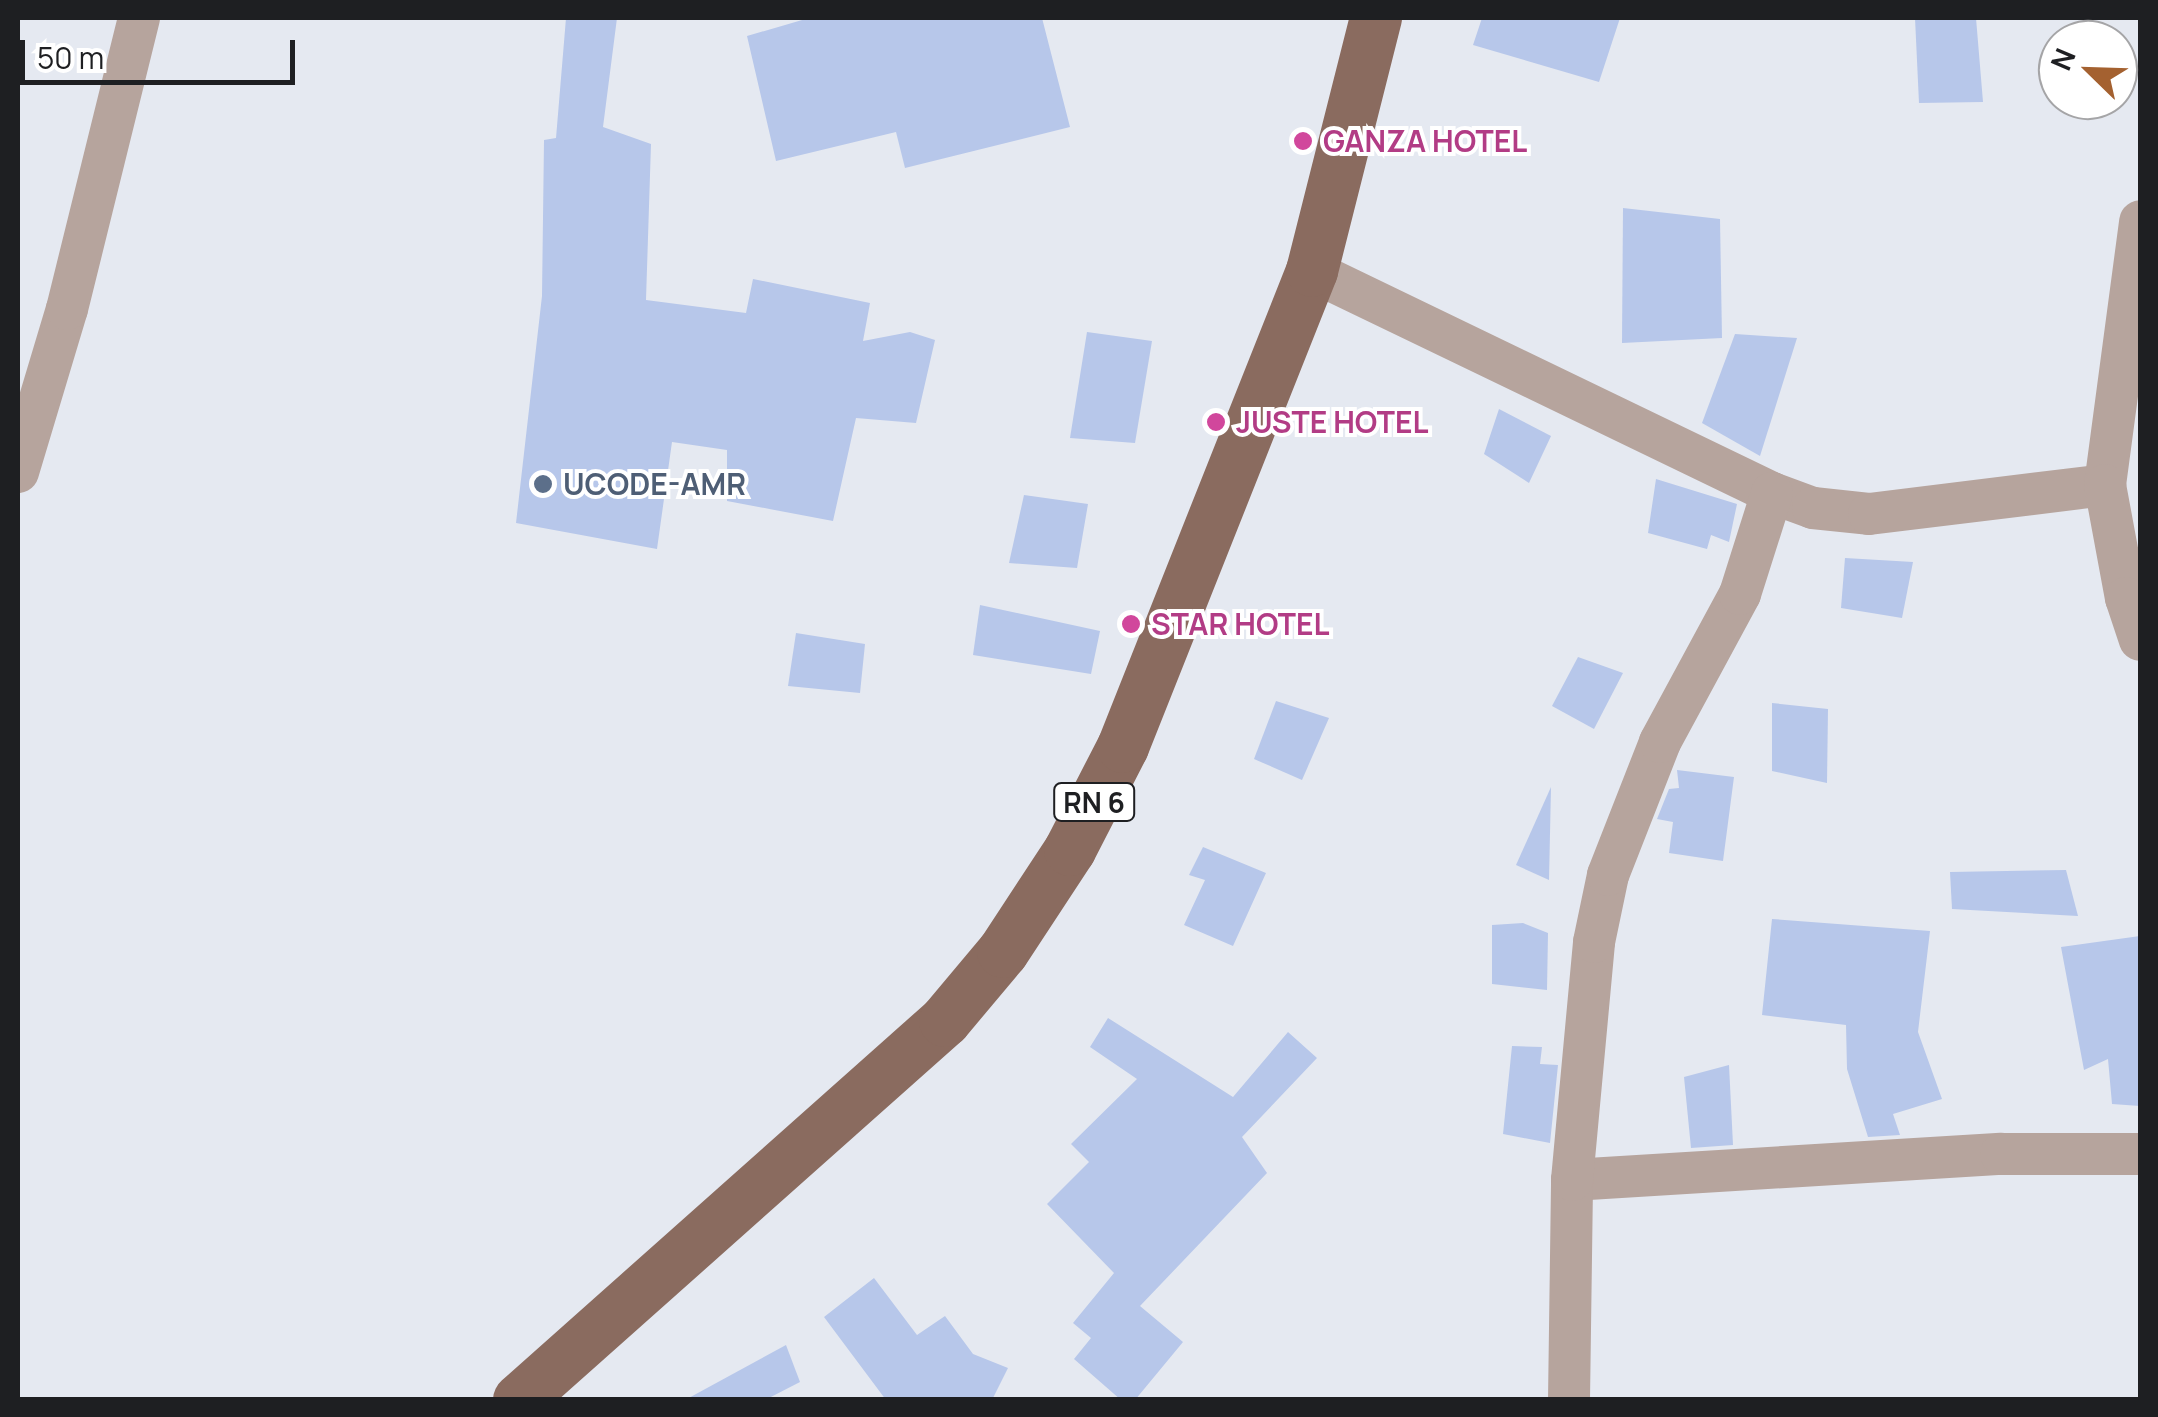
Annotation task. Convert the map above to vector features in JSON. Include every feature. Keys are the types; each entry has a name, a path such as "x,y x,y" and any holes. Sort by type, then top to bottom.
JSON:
{"main road":[{"name":"RN 6","path":"518,1400 945,1021 1004,952 1070,850 1123,747 1312,271 1376,18"}],"street":[{"path":"18,472 67,309 138,18"},
{"path":"2140,221 2105,486 2140,640"},
{"path":"1312,271 1772,493 1814,508 1869,514 2105,486"},
{"path":"1569,1400 1572,1180 1594,942 1608,874 1660,742 1740,594 1772,493"},
{"path":"1572,1180 2002,1154 2140,1154"}],"building":[{"path":"566,18 617,18 603,127 651,144 646,300 746,313 753,279 870,303 863,341 910,332 935,340 916,423 856,418 833,521 727,501 727,450 672,442 657,549 516,523 542,296 544,140 556,138"},
{"path":"809,18 1042,18 1070,127 905,168 896,132 776,161 747,36"},
{"path":"1482,18 1620,18 1599,82 1473,45"},
{"path":"1915,18 1976,18 1983,102 1919,103"},
{"path":"1623,208 1720,219 1722,338 1622,343"},
{"path":"1087,332 1152,341 1135,443 1070,438"},
{"path":"1735,334 1797,338 1760,456 1702,423"},
{"path":"1499,409 1551,436 1529,483 1484,454"},
{"path":"1656,479 1737,504 1729,542 1711,535 1707,549 1648,533"},
{"path":"1024,495 1088,504 1077,568 1009,563"},
{"path":"1845,558 1913,562 1902,618 1841,608"},
{"path":"980,605 1100,631 1091,674 973,655"},
{"path":"796,633 865,644 860,693 788,686"},
{"path":"1578,657 1623,673 1594,729 1552,706"},
{"path":"1276,701 1329,718 1302,780 1254,759"},
{"path":"1772,703 1828,709 1827,783 1772,771"},
{"path":"1677,770 1734,777 1723,861 1669,853 1673,822 1657,819 1669,789 1679,788"},
{"path":"1551,787 1549,880 1516,865"},
{"path":"1203,847 1266,873 1233,946 1184,925 1205,880 1189,875"},
{"path":"2066,870 2078,916 1952,909 1950,872"},
{"path":"1772,919 1930,931 1918,1032 1942,1099 1893,1114 1900,1135 1868,1137 1847,1069 1846,1025 1762,1015"},
{"path":"1523,923 1548,933 1547,990 1492,984 1492,925"},
{"path":"2140,936 2140,1106 2112,1104 2108,1059 2084,1070 2061,947"},
{"path":"1108,1018 1233,1097 1288,1032 1317,1058 1242,1137 1267,1173 1140,1306 1183,1342 1135,1400 1121,1400 1074,1359 1091,1338 1073,1323 1114,1273 1047,1204 1089,1162 1071,1144 1137,1079 1090,1047"},
{"path":"1512,1046 1542,1047 1540,1064 1558,1065 1550,1143 1503,1134"},
{"path":"1729,1065 1733,1145 1691,1148 1684,1077"},
{"path":"874,1278 917,1335 945,1316 973,1354 1008,1368 992,1400 886,1400 824,1317"},
{"path":"786,1345 800,1382 765,1400 685,1400"}],"place":[{"name":"GANZA HOTEL","path":"1303,141"},
{"name":"JUSTE HOTEL","path":"1216,422"},
{"name":"UCODE-AMR","path":"543,484"},
{"name":"STAR HOTEL","path":"1131,624"}]}
